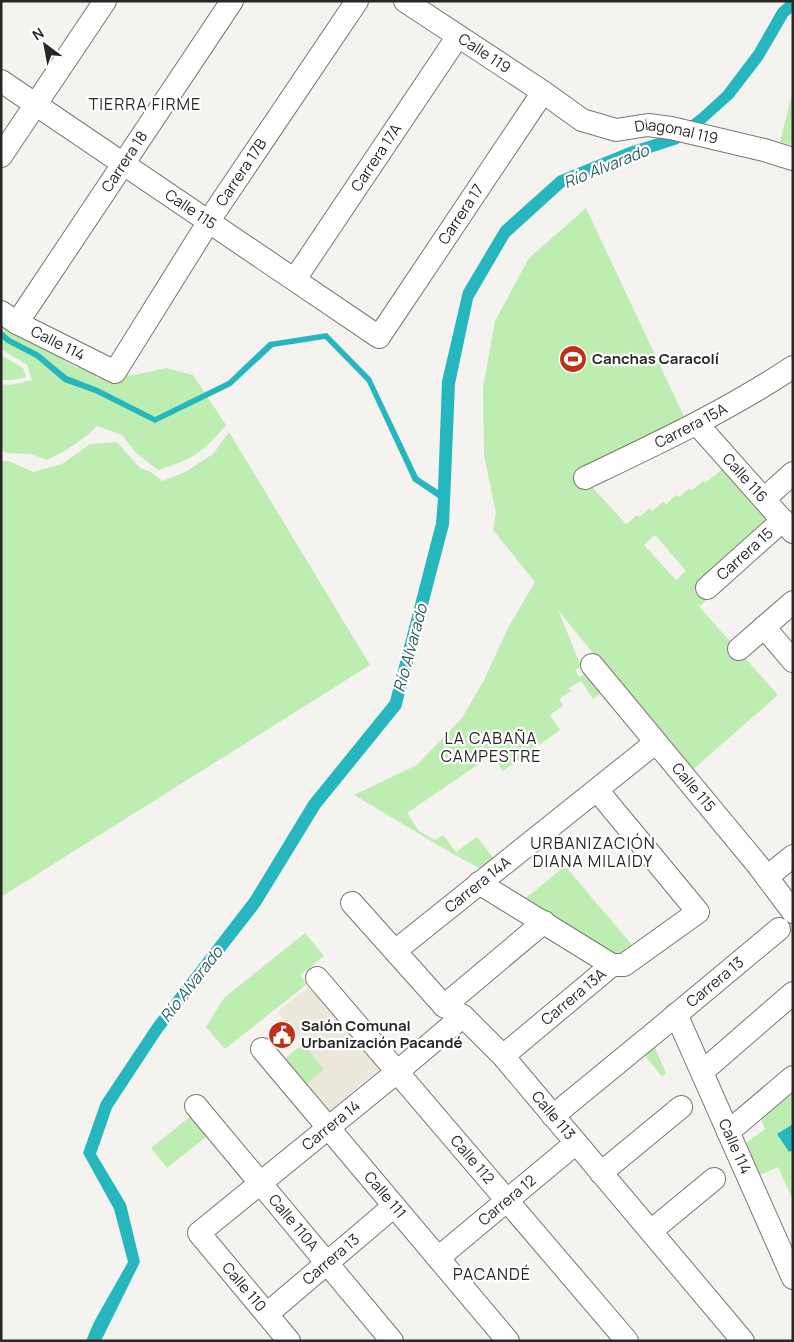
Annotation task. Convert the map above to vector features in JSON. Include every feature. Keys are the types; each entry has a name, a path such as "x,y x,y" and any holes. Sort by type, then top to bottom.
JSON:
{"street":[{"path":"1,156 105,1"},
{"name":"Carrera 18","path":"9,318 123,163 232,1"},
{"name":"Carrera 17B","path":"115,372 209,221 357,1"},
{"name":"Calle 119","path":"405,1 562,106"},
{"name":"Carrera 17A","path":"294,279 458,36"},
{"name":"Calle 115","path":"1,81 379,337"},
{"name":"Carrera 17","path":"379,337 543,92"},
{"name":"Diagonal 119","path":"562,106 582,120 616,130 648,125 676,129 764,150 793,159"},
{"name":"Calle 114","path":"9,318 115,372"},
{"name":"Carrera 15A","path":"585,478 782,384 793,367"},
{"name":"Calle 116","path":"697,424 788,526"},
{"path":"764,499 793,473"},
{"name":"Carrera 15","path":"707,588 788,526"},
{"path":"739,649 793,602"},
{"path":"764,627 793,661"},
{"name":"Calle 115","path":"592,665 768,877 793,912"},
{"name":"Carrera 14A","path":"395,951 655,742"},
{"name":"Carrera 13A","path":"503,1056 612,964 624,965 698,912 596,790"},
{"path":"768,877 793,856"},
{"path":"479,883 612,964"},
{"name":"Calle 113","path":"352,903 395,951 454,1011 503,1056 743,1341"},
{"name":"Carrera 14","path":"199,1233 397,1072 454,1011 544,922"},
{"name":"Carrera 13","path":"553,1116 778,929"},
{"name":"Calle 112","path":"317,978 627,1341"},
{"path":"702,1072 793,993"},
{"name":"Calle 114","path":"676,1014 728,1132 788,1252 793,1278"},
{"name":"Calle 111","path":"262,1049 508,1341"},
{"path":"728,1132 793,1077"},
{"name":"Calle 110A","path":"196,1106 392,1341"},
{"path":"601,1173 682,1107"},
{"name":"Carrera 12","path":"438,1258 576,1143"},
{"path":"651,1231 714,1179"},
{"name":"Carrera 13","path":"267,1314 394,1206"},
{"name":"Calle 110","path":"199,1233 289,1341"}],"shaded area":[{"path":"312,984 382,1067 327,1113 283,1060 303,1043 277,1012"}],"green space":[{"path":"793,90 793,145 780,142"},
{"path":"586,208 688,425 581,475 626,524 650,508 652,511 663,502 666,504 676,495 679,497 703,481 705,483 726,466 774,523 711,596 700,606 695,602 778,695 690,772 558,610 581,666 575,671 580,677 586,672 602,692 593,699 581,681 569,688 571,691 559,699 563,706 550,715 560,730 503,771 492,755 407,813 419,831 435,840 443,835 456,852 477,837 495,860 483,870 354,795 417,765 462,718 484,680 509,626 535,582 493,530 496,513 484,455 483,388 495,321 529,258","holes":["655,535 686,571 676,580 644,545"]},
{"path":"1,322 77,368 91,365 96,378 110,378 122,369 129,376 166,368 193,375 226,425 211,442 196,454 179,463 158,470 136,453 122,435 97,426 74,445 47,460 30,454 6,453 1,449 1,384 11,385 32,380 27,365 1,349"},
{"path":"1,355 23,368 26,377 1,380"},
{"path":"229,432 370,665 1,897 1,461 9,461 33,472 62,464 90,444 117,442 140,468 151,472 162,481 185,472 213,454"},
{"path":"565,866 632,945 617,957 526,898"},
{"path":"305,933 324,956 300,975 307,984 225,1049 206,1027 224,998"},
{"path":"303,1044 324,1069 304,1086 283,1060"},
{"path":"654,1046 666,1073 662,1077 644,1054"},
{"path":"793,1089 793,1200 778,1167 756,1177 743,1145 765,1129 760,1116"},
{"path":"191,1116 207,1136 167,1168 151,1148"}],"water":[{"name":"Río Alvarado","path":"787,1 793,1 793,12 788,16 763,59 733,98 678,144 632,159 564,187 509,237 473,299 455,384 449,525 401,708 320,808 260,906 162,1032 112,1108 96,1154 126,1204 140,1262 101,1341 86,1341 94,1322 128,1262 114,1209 83,1153 101,1102 153,1024 250,898 309,801 390,701 436,523 438,498 413,481 367,382 325,339 273,347 231,386 155,423 95,393 64,382 36,358 7,343 1,338 1,330 10,338 39,353 67,376 98,388 155,417 228,381 269,342 327,333 371,378 418,477 438,490 442,381 463,291 501,227 558,176 629,147 674,133 699,114 723,92 754,51 778,9"},
{"path":"793,1124 793,1150 789,1152 777,1134"}],"place":[{"name":"Canchas Caracolí","path":"573,359"},
{"name":"Salón Comunal Urbanización Pacandé","path":"282,1035"}],"district":[{"name":"TIERRA FIRME","path":"145,104"},
{"name":"LA CABAÑA CAMPESTRE","path":"491,747"},
{"name":"URBANIZACIÓN DIANA MILAIDY","path":"593,852"},
{"name":"PACANDÉ","path":"492,1274"}]}
